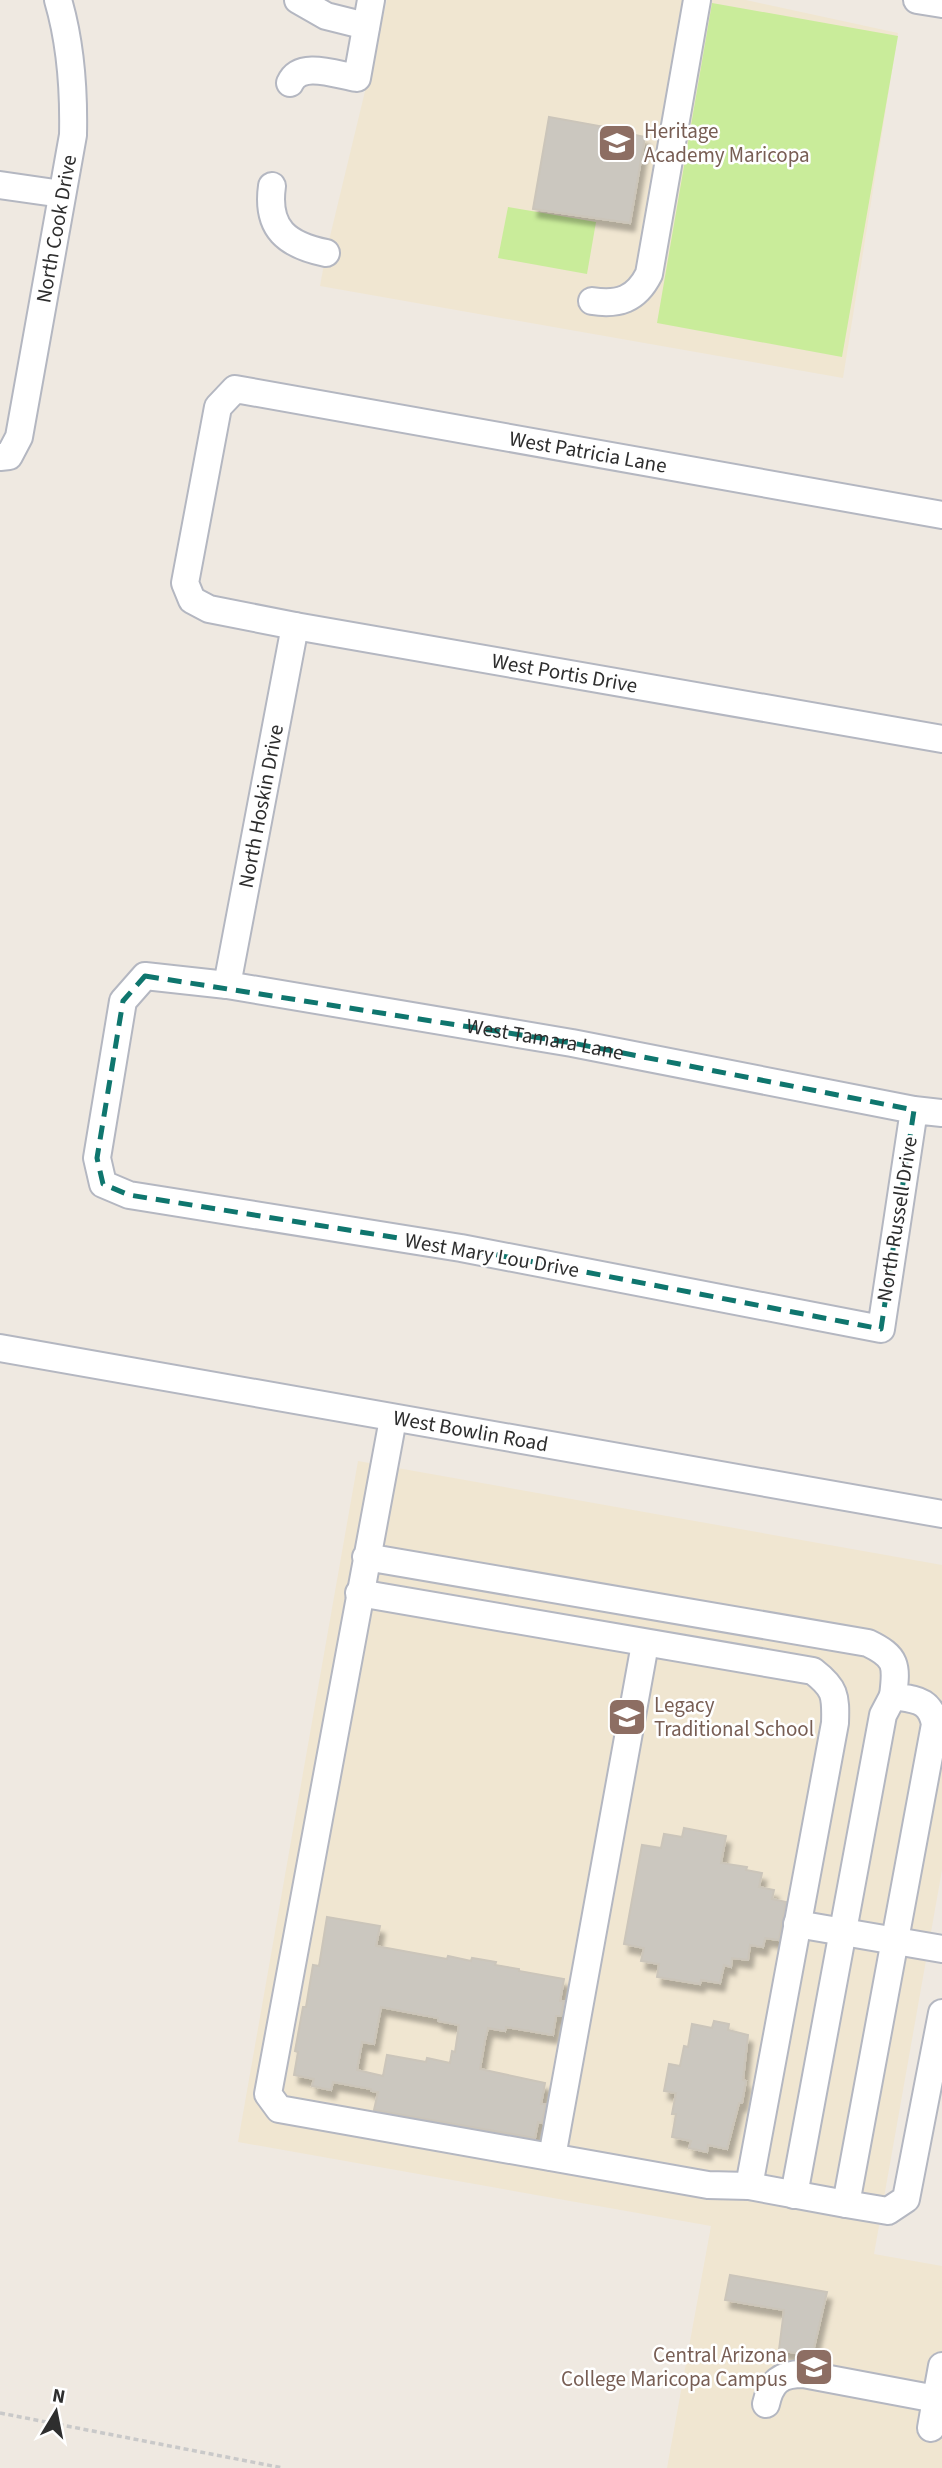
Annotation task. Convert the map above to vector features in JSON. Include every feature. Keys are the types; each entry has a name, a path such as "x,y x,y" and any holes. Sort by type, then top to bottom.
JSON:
{"street":[{"name":"North Cook Drive","path":"5,456 19,437 73,135 74,93 58,0"},
{"path":"298,0 326,16 366,26"},
{"path":"290,83 293,75 302,70 357,78 371,0"},
{"path":"592,301 620,302 634,296 649,274 697,0"},
{"path":"917,0 942,4"},
{"path":"0,185 62,194"},
{"path":"272,186 271,212 284,236 296,245 326,253"},
{"name":"West Patricia Lane","path":"192,600 185,583 218,407 235,388 942,515"},
{"name":"West Portis Drive","path":"192,600 209,609 295,626 942,739"},
{"name":"North Hoskin Drive","path":"227,985 295,626"},
{"name":"West Tamara Lane","path":"103,1184 97,1158 124,1001 145,976 227,985 572,1043 914,1110 942,1113"},
{"name":"North Russell Drive","path":"881,1329 914,1110"},
{"name":"West Mary Lou Drive","path":"103,1184 129,1195 461,1248 881,1329"},
{"name":"West Bowlin Road","path":"0,1348 942,1514"},
{"path":"393,1419 268,2094 279,2109 708,2185 749,2186 888,2211 906,2199 942,2012"},
{"path":"366,1557 868,1643 888,1653 897,1670 893,1696 883,1715 794,2195"},
{"path":"359,1593 813,1671 830,1684 836,1700 835,1723 749,2186"},
{"path":"552,2157 645,1644"},
{"path":"846,2204 935,1724 932,1710 921,1701 893,1696"},
{"path":"797,1924 942,1949"},
{"path":"931,2428 939,2400 942,2366"},
{"path":"766,2404 769,2390 776,2379 789,2374 803,2374 939,2400"}],"path":[{"path":"0,2413 283,2468"}],"highlighted area":[{"path":"145,976 572,1043 914,1110 881,1329 461,1248 129,1195 103,1184 97,1158 123,1001"}],"shaded area":[{"name":"Heritage Academy Maricopa","path":"387,0 746,0 898,33 843,378 320,286"},
{"name":"Legacy Traditional School","path":"358,1461 942,1565 942,1870 874,2254 942,2266 942,2468 667,2468 711,2226 238,2142"}],"green space":[{"path":"712,3 898,36 842,357 657,323"},
{"path":"508,207 596,222 587,274 498,258"}],"building":[{"path":"549,117 645,137 630,223 533,209"},
{"path":"684,1828 726,1836 721,1863 747,1867 746,1870 762,1873 759,1887 774,1890 772,1899 786,1902 779,1940 765,1938 763,1947 750,1945 748,1960 732,1958 731,1967 724,1965 720,1983 701,1980 700,1984 657,1977 659,1964 641,1961 644,1948 624,1944 642,1845 661,1848 664,1834 682,1837"},
{"path":"327,1917 380,1926 376,1946 447,1959 448,1956 471,1961 472,1958 496,1962 495,1965 564,1979 560,2001 564,2001 561,2016 556,2016 553,2035 506,2027 505,2031 488,2028 485,2040 480,2069 545,2083 541,2104 546,2104 535,2138 374,2110 378,2092 333,2082 331,2090 312,2086 314,2079 294,2075 298,2052 295,2051 303,2007 306,2007 313,1965 319,1966","holes":["381,2007 438,2018 438,2021 459,2025 455,2052 452,2051 450,2063 387,2055 383,2076 357,2070 362,2042 374,2044"]},
{"path":"714,2021 729,2024 728,2030 748,2035 743,2080 746,2081 727,2149 708,2145 707,2152 689,2148 691,2141 672,2137 676,2093 664,2091 669,2064 680,2066 684,2046 688,2047 692,2024 712,2028"},
{"path":"730,2275 827,2292 812,2356 779,2350 784,2310 725,2300"}],"place":[{"name":"Heritage Academy Maricopa","path":"617,143"},
{"name":"Legacy Traditional School","path":"627,1717"},
{"name":"Central Arizona College Maricopa Campus","path":"814,2367"}]}
